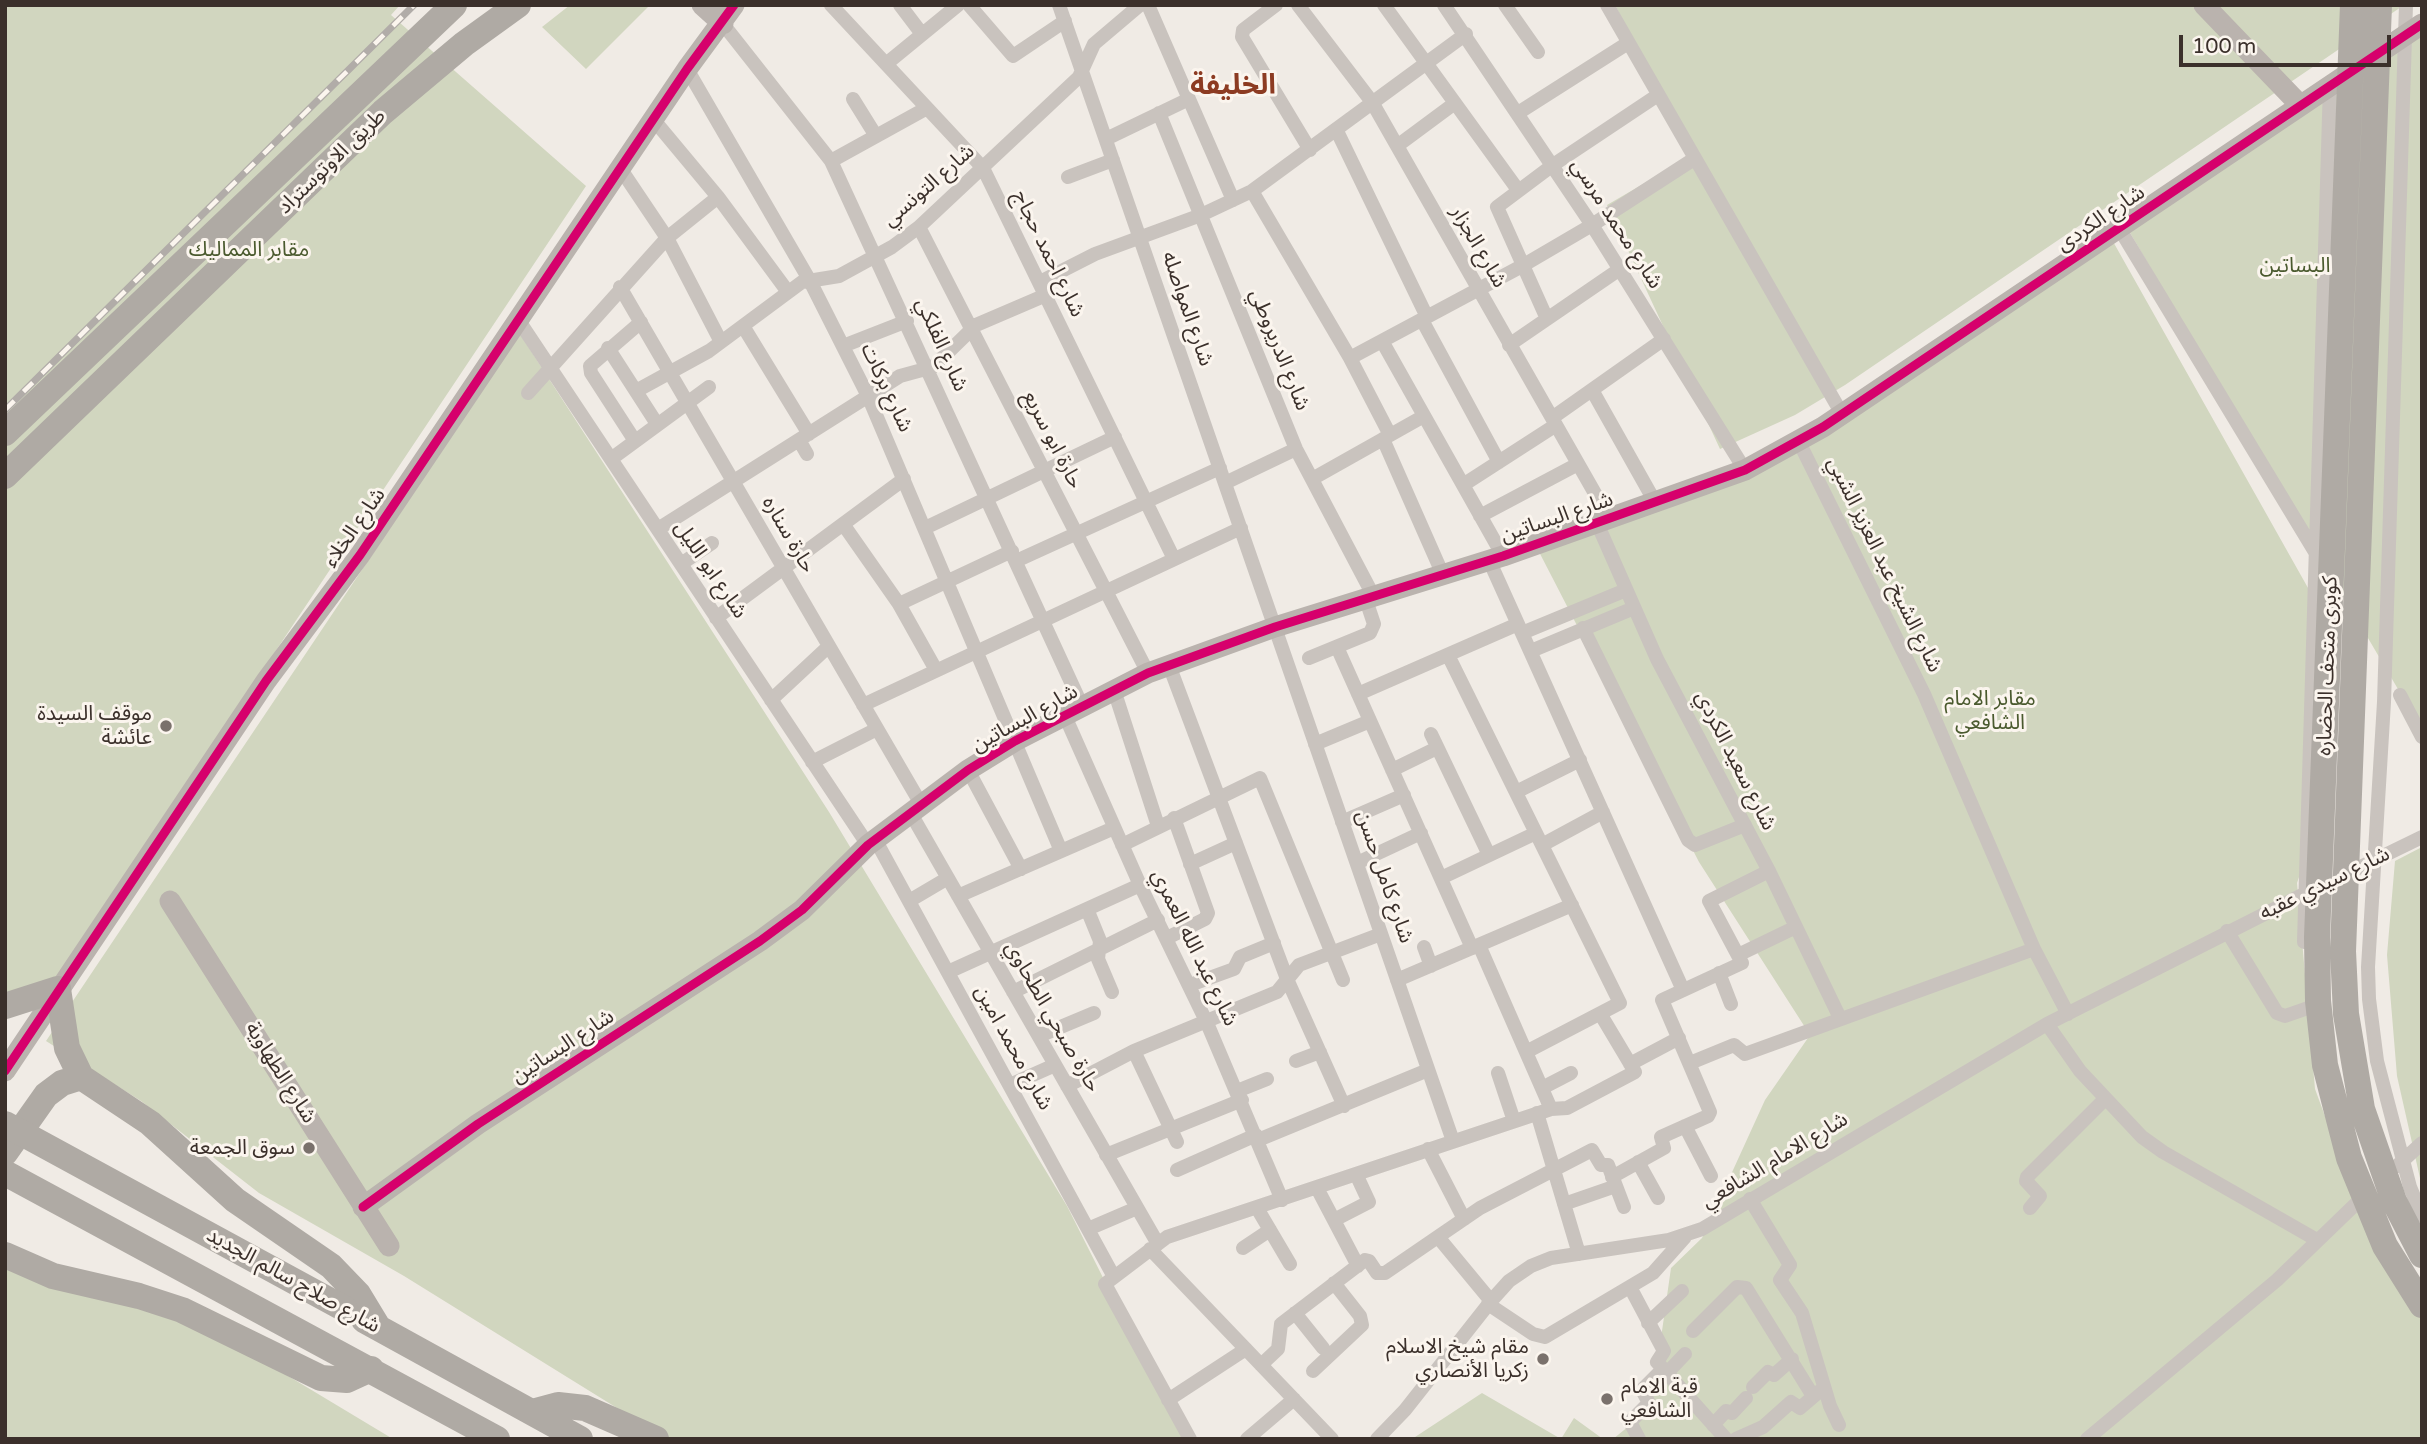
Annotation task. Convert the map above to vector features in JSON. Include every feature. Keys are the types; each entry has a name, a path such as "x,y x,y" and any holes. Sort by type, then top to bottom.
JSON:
{"highway":[{"name":"طريق الاوتوستراد","path":"5,433 454,5"},
{"name":"طريق الاوتوستراد","path":"5,475 383,112 464,44 518,5"},
{"name":"كوبرى متحف الحضاره","path":"2353,5 2317,937 2318,1001 2327,1075 2349,1158 2385,1245 2422,1305"},
{"name":"كوبرى متحف الحضاره","path":"2379,5 2343,917 2344,983 2355,1077 2371,1140 2394,1201 2422,1255"},
{"path":"5,1006 58,989 67,1048 81,1076 150,1123 234,1200 331,1266 358,1294 378,1327"},
{"path":"5,1153 46,1095 62,1083 81,1076"},
{"name":"شارع صلاح سالم الجديد","path":"5,1124 580,1439"},
{"name":"شارع صلاح سالم الجديد","path":"5,1173 497,1439"},
{"path":"5,1255 33,1269 73,1283 139,1296 182,1310 321,1378 348,1380 371,1369"},
{"path":"532,1412 558,1405 585,1408 656,1439"}],"street":[{"path":"702,5 729,14"},
{"name":"شارع احمد حجاج","path":"831,5 983,168 1174,559"},
{"path":"900,5 922,34"},
{"path":"886,64 958,5"},
{"path":"969,5 1013,56 1065,21"},
{"name":"شارع المواصله","path":"1059,5 1275,627"},
{"name":"شارع التونسي","path":"636,391 721,342 788,292 810,281 829,280 877,255 919,227 1083,72 1094,44 1140,5"},
{"path":"1148,5 1233,200"},
{"name":"شارع الجزار","path":"1298,5 1372,102 1578,464 1603,521"},
{"path":"1384,5 1518,190"},
{"name":"شارع محمد مرسي","path":"1444,5 1592,225 1745,470"},
{"path":"1607,5 1842,414"},
{"path":"2204,5 2300,105"},
{"path":"2406,5 2414,29 2394,353 2384,702 2369,999 2377,1060 2402,1161 2422,1216"},
{"path":"1267,8 1243,30 1242,37 1311,150"},
{"path":"1512,8 1538,52"},
{"name":"شارع الخلاء","path":"5,1071 272,673 360,555 517,318 687,69 729,14"},
{"name":"شارع الفلكي","path":"729,14 831,161 877,255 1042,619 1074,711"},
{"name":"شارع الكردى","path":"1799,442 2414,29"},
{"path":"658,529 906,373 929,369 971,328 1043,289 1095,254 1201,215 1252,191 1466,34"},
{"path":"1518,113 1628,43"},
{"name":"شارع بركات","path":"687,69 810,281 868,396 1061,851"},
{"path":"2330,84 2305,893 2308,1008 2329,1115 2358,1201 2384,1257 2422,1319"},
{"path":"1546,319 1497,207 1553,165 1657,95"},
{"path":"853,99 876,136"},
{"path":"1106,139 1189,99"},
{"path":"1397,146 1455,103"},
{"path":"831,161 927,108"},
{"name":"شارع الدريروطي","path":"1159,113 1296,449 1370,598"},
{"path":"653,119 718,197 788,292"},
{"path":"1336,129 1424,318 1499,462"},
{"path":"1350,358 1522,266 1592,225 1694,159"},
{"path":"1068,177 1113,160"},
{"path":"620,167 667,238 721,342"},
{"path":"1252,191 1350,358 1443,575"},
{"path":"528,393 620,287 667,238 718,197"},
{"name":"حارة ابو سريع","path":"919,227 1149,673"},
{"path":"2119,228 2316,553"},
{"path":"1509,345 1620,269"},
{"name":"حارة سناره","path":"620,287 877,729 915,808"},
{"name":"شارع ابو الليل","path":"517,318 812,762 872,842"},
{"path":"843,346 907,321"},
{"path":"635,441 591,373 591,362 641,322"},
{"path":"743,326 804,437 807,454"},
{"path":"1463,485 1499,462 1592,390 1664,339"},
{"path":"1382,341 1480,516 1520,628 1683,990"},
{"path":"608,348 657,424"},
{"path":"2322,362 2394,353"},
{"path":"2321,379 2394,353"},
{"path":"611,459 709,387"},
{"path":"1592,390 1655,502"},
{"path":"1312,479 1424,416"},
{"path":"925,528 1115,437"},
{"name":"شارع البساتين","path":"363,1206 478,1124 760,941 802,910 872,842 915,808 1015,741 1169,665 1275,627 1496,558 1603,521 1745,470 1799,442"},
{"name":"شارع الشيخ عبد العزيز الشبي","path":"1799,442 1924,694 2034,949 2068,1014"},
{"path":"1225,483 1296,449"},
{"path":"1480,516 1578,464"},
{"path":"899,604 947,581 1077,533 1220,468"},
{"path":"716,618 904,479"},
{"name":"شارع سعيد الكردي","path":"1603,521 1626,590 1657,659 1769,871 1840,1018"},
{"path":"843,524 899,604 936,670"},
{"path":"863,705 1241,528"},
{"path":"681,564 712,543"},
{"path":"1358,694 1448,655 1626,590"},
{"path":"1309,658 1373,629 1370,598"},
{"path":"1531,652 1634,608"},
{"name":"شارع كامل حسن","path":"1275,627 1453,1141"},
{"path":"1583,628 1688,840 1695,845 1745,825"},
{"path":"771,700 829,646"},
{"path":"1337,647 1441,878 1542,1088 1554,1170 1579,1254"},
{"path":"1448,655 1620,1003 1526,1052"},
{"path":"1169,665 1287,979 1344,1106"},
{"path":"1114,690 1158,826"},
{"path":"2400,695 2422,737"},
{"name":"شارع عبد الله العمري","path":"1074,711 1114,828 1190,985 1240,1096 1282,1200"},
{"path":"1315,744 1370,721"},
{"path":"812,762 877,729"},
{"path":"1392,770 1434,741 1489,855"},
{"path":"1516,792 1580,760"},
{"path":"968,770 1021,869"},
{"path":"1122,845 1256,777 1262,781 1343,980"},
{"path":"1342,822 1404,795"},
{"name":"حارة صبحي الطحاوي","path":"915,808 948,878 1137,1208 1154,1246 1246,1349 1332,1439"},
{"path":"1441,878 1489,855 1539,839 1603,812"},
{"path":"1167,938 1207,915 1174,818"},
{"path":"958,896 1114,828"},
{"path":"1357,863 1421,834"},
{"name":"شارع سيدي عقبه","path":"2227,931 2422,837"},
{"name":"شارع محمد امين","path":"872,842 909,901 1088,1229 1110,1281 1189,1439"},
{"path":"1191,864 1236,843"},
{"path":"1564,1204 1614,1181 1638,1162 1664,1148 1661,1137 1708,1116 1710,1112 1662,999 1742,963 1709,901 1769,871"},
{"path":"909,901 948,878"},
{"path":"948,972 1140,885"},
{"name":"شارع الطهاوية","path":"170,901 389,1246"},
{"path":"1397,980 1572,905"},
{"path":"1087,909 1100,941 1098,959 1112,992"},
{"path":"1013,992 1158,920"},
{"path":"1738,955 1796,927"},
{"path":"2227,931 2277,1013 2286,1016 2308,1008"},
{"name":"شارع الامام الشافعي","path":"1377,1439 1405,1410 1509,1281 1531,1266 1551,1258 1686,1235 2047,1024 2227,931"},
{"path":"1067,1086 1134,1051 1277,992 1298,965 1381,934"},
{"path":"1190,985 1232,970 1240,957 1274,943"},
{"path":"1424,947 1431,965"},
{"path":"1690,1063 1734,1045 1745,1054 2034,949"},
{"path":"1719,973 1731,1004"},
{"path":"1039,1036 1094,1013"},
{"path":"1110,1281 1167,1237 1544,1111 1567,1108 1635,1072 1601,1015"},
{"path":"2047,1024 2080,1071 2142,1137 2163,1152 2317,1240"},
{"path":"1630,1064 1679,1038"},
{"path":"1134,1051 1174,1135"},
{"path":"1296,1061 1320,1052"},
{"path":"1010,1086 1055,1065"},
{"path":"1177,1170 1344,1106 1428,1070"},
{"path":"1498,1073 1514,1121"},
{"path":"1542,1088 1571,1073"},
{"path":"1106,1155 1174,1135 1267,1079"},
{"path":"2029,1208 2040,1196 2026,1181 2027,1177 2105,1099"},
{"path":"1685,1126 1711,1176"},
{"path":"2087,1439 2249,1304 2422,1143"},
{"path":"1428,1149 1464,1219"},
{"path":"1261,1365 1278,1349 1278,1328 1367,1260 1377,1273 1385,1273 1464,1219 1593,1150 1600,1165 1607,1164 1624,1207"},
{"path":"1638,1162 1658,1198"},
{"path":"1334,1220 1369,1202 1356,1174"},
{"path":"1317,1188 1358,1266"},
{"path":"1750,1199 1790,1265 1780,1278 1802,1313 1818,1392"},
{"path":"1088,1229 1137,1208"},
{"path":"1257,1208 1290,1264"},
{"path":"1243,1248 1270,1230"},
{"path":"1438,1237 1490,1303 1533,1334 1545,1337 1653,1273 1686,1235"},
{"path":"1313,1371 1362,1325 1360,1316 1335,1283"},
{"path":"1630,1287 1664,1351 1657,1361 1726,1439"},
{"path":"1693,1331 1737,1287 1746,1288 1839,1425"},
{"path":"1648,1323 1682,1291"},
{"path":"1295,1314 1323,1348"},
{"path":"1168,1400 1246,1349"},
{"path":"1640,1439 1630,1423 1649,1403 1642,1390 1685,1354"},
{"path":"1713,1425 1726,1412 1732,1413 1768,1371 1774,1375 1792,1359"},
{"path":"1735,1439 1763,1427 1790,1402 1799,1408 1818,1392"},
{"path":"1247,1439 1294,1399"}],"green space":[{"name":"مقابر المماليك","path":"5,5 400,5 391,15 586,186 36,1010 5,1009"},
{"path":"570,5 650,5 586,69 542,27"},
{"path":"1615,5 2404,5 1845,385 1795,415 1720,449 1607,205 1693,155"},
{"name":"البساتين","path":"2422,32 2422,730 2126,226"},
{"name":"مقابر الامام الشافعي","path":"2111,238 2321,611 2313,835 2297,883 2315,1089 2350,1184 2422,1315 2422,1439 1613,1439 1651,1408 1671,1268 1702,1238 1765,1100 1810,1035 1699,862 1536,546 1753,469"},
{"path":"520,334 829,812 1067,1206 1184,1439 667,1439 404,1276 259,1193 141,1101 46,1041"},
{"path":"2422,847 2422,1187 2397,1076 2387,955 2395,861"},
{"path":"5,1269 143,1306 240,1347 393,1439 5,1439"},
{"path":"1482,1393 1561,1439 1412,1439"},
{"path":"1574,1418 1603,1439 1561,1439"}],"railway":[{"path":"5,410 414,5"}],"cycle path":[{"path":"5,1071 266,681 360,555 687,69 734,5"},
{"path":"363,1207 478,1124 760,941 802,910 868,845 968,770 1015,741 1148,673 1275,627 1503,556 1745,470 1823,427 2422,24"}],"place":[{"name":"موقف السيدة عائشة","path":"166,726"},
{"name":"سوق الجمعة","path":"309,1148"},
{"name":"مقام شيخ الاسلام زكريا الأنصاري","path":"1543,1359"},
{"name":"قبة الامام الشافعي","path":"1607,1399"}],"district":[{"name":"الخليفة","path":"1233,87"}]}
